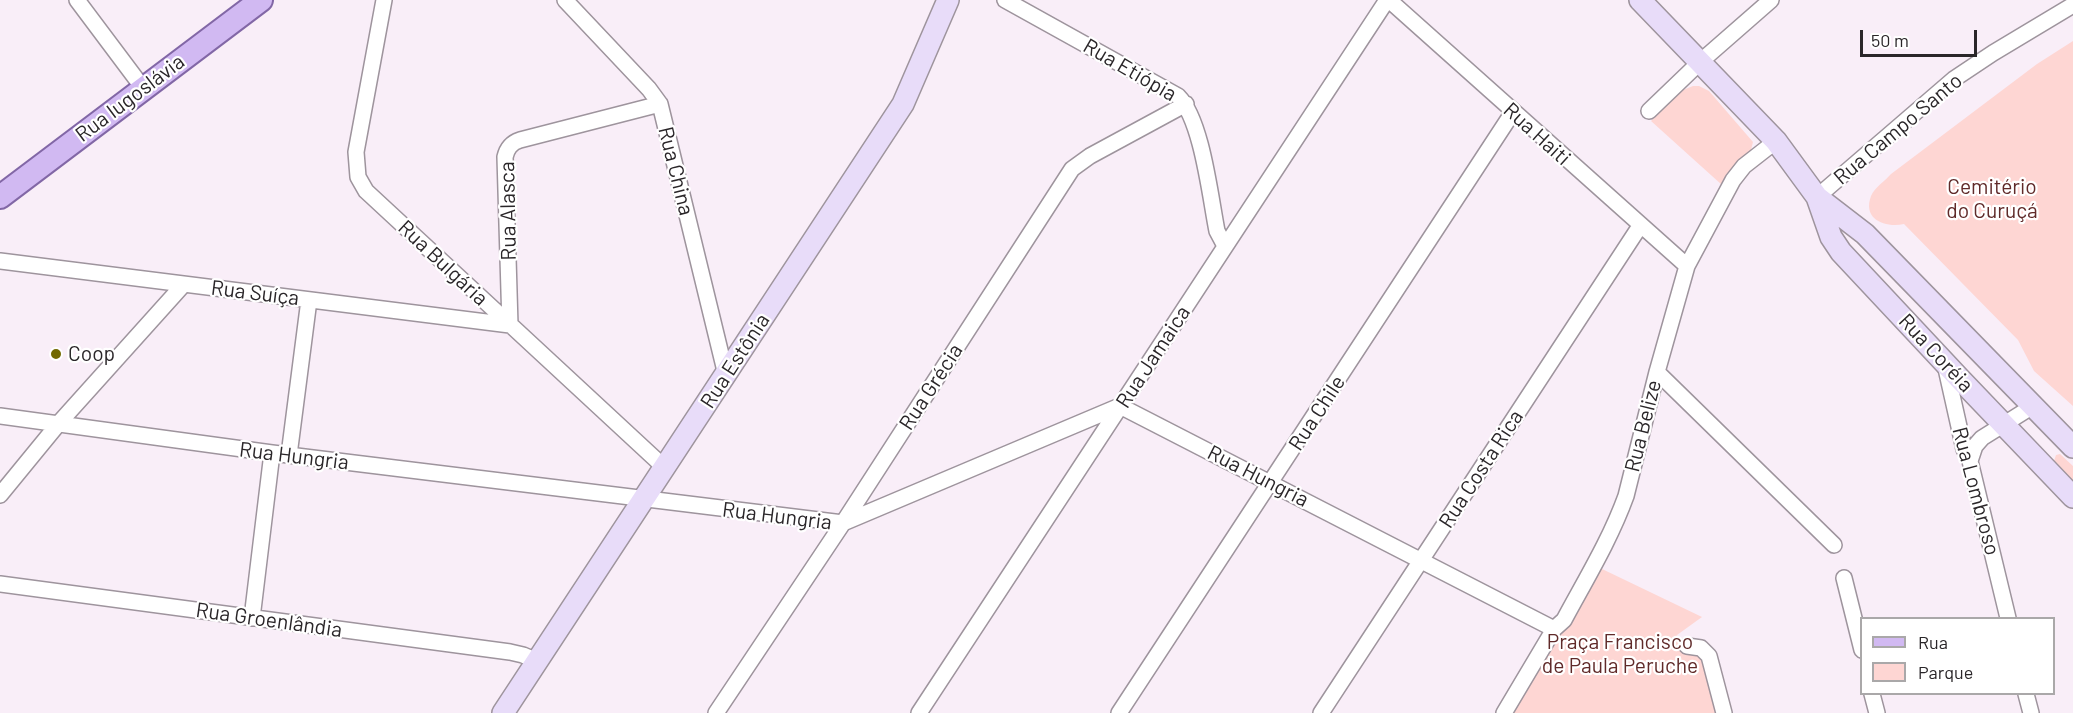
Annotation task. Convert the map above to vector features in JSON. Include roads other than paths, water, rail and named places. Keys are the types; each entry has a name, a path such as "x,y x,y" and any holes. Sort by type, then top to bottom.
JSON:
{"main road":[{"name":"Rua Iugoslávia","path":"0,197 261,0"}],"street":[{"path":"77,0 144,88"},
{"name":"Rua Bulgária","path":"384,0 356,152 358,177 366,191 665,468"},
{"name":"Rua China","path":"565,0 649,89 660,104 726,375"},
{"name":"Rua Estônia","path":"503,713 903,104 948,0"},
{"name":"Rua Etiópia","path":"1005,0 1178,96 1186,104 1196,126 1217,231 1225,246"},
{"name":"Rua Haiti","path":"1388,0 1687,266"},
{"name":"Rua Jamaica","path":"919,713 1388,0"},
{"name":"Rua Coréia","path":"1640,0 1776,141 1817,198 1831,237 1841,252 2073,497"},
{"path":"1649,111 1699,63 1771,0"},
{"name":"Rua Campo Santo","path":"1817,198 1954,79 2073,5"},
{"name":"Rua Alasca","path":"510,325 505,157 507,149 520,140 660,104"},
{"name":"Rua Grécia","path":"716,713 843,524 1072,169 1090,156 1186,104"},
{"name":"Rua Chile","path":"1119,713 1513,112"},
{"name":"Rua Belize","path":"1504,713 1554,629 1564,620 1619,515 1687,266 1738,172 1776,141"},
{"name":"Rua Coréia","path":"1817,198 1865,234 2073,447"},
{"name":"Rua Costa Rica","path":"1321,713 1640,226"},
{"name":"Rua Suíça","path":"0,261 510,325"},
{"path":"0,495 59,423 184,284"},
{"path":"289,455 309,300"},
{"name":"Rua Lombroso","path":"1945,364 1964,449 1970,461 2008,617"},
{"path":"1657,372 1834,545"},
{"name":"Rua Hungria","path":"0,416 272,453 843,524 1120,406 1554,629"},
{"path":"1970,461 1975,446 1982,438 2033,406"},
{"path":"252,618 272,453"},
{"path":"1844,578 1860,642"},
{"name":"Rua Groenlândia","path":"0,584 510,652 537,661"},
{"path":"1687,646 1701,648 1709,656 1724,713"},
{"path":"1872,695 1877,713"},
{"path":"2026,695 2031,713"}],"place":[{"name":"Coop","path":"56,354"}],"park label":[{"name":"Cemitério do Curuçá","path":"1992,199"},
{"name":"Praça Francisco de Paula Peruche","path":"1620,654"}]}
